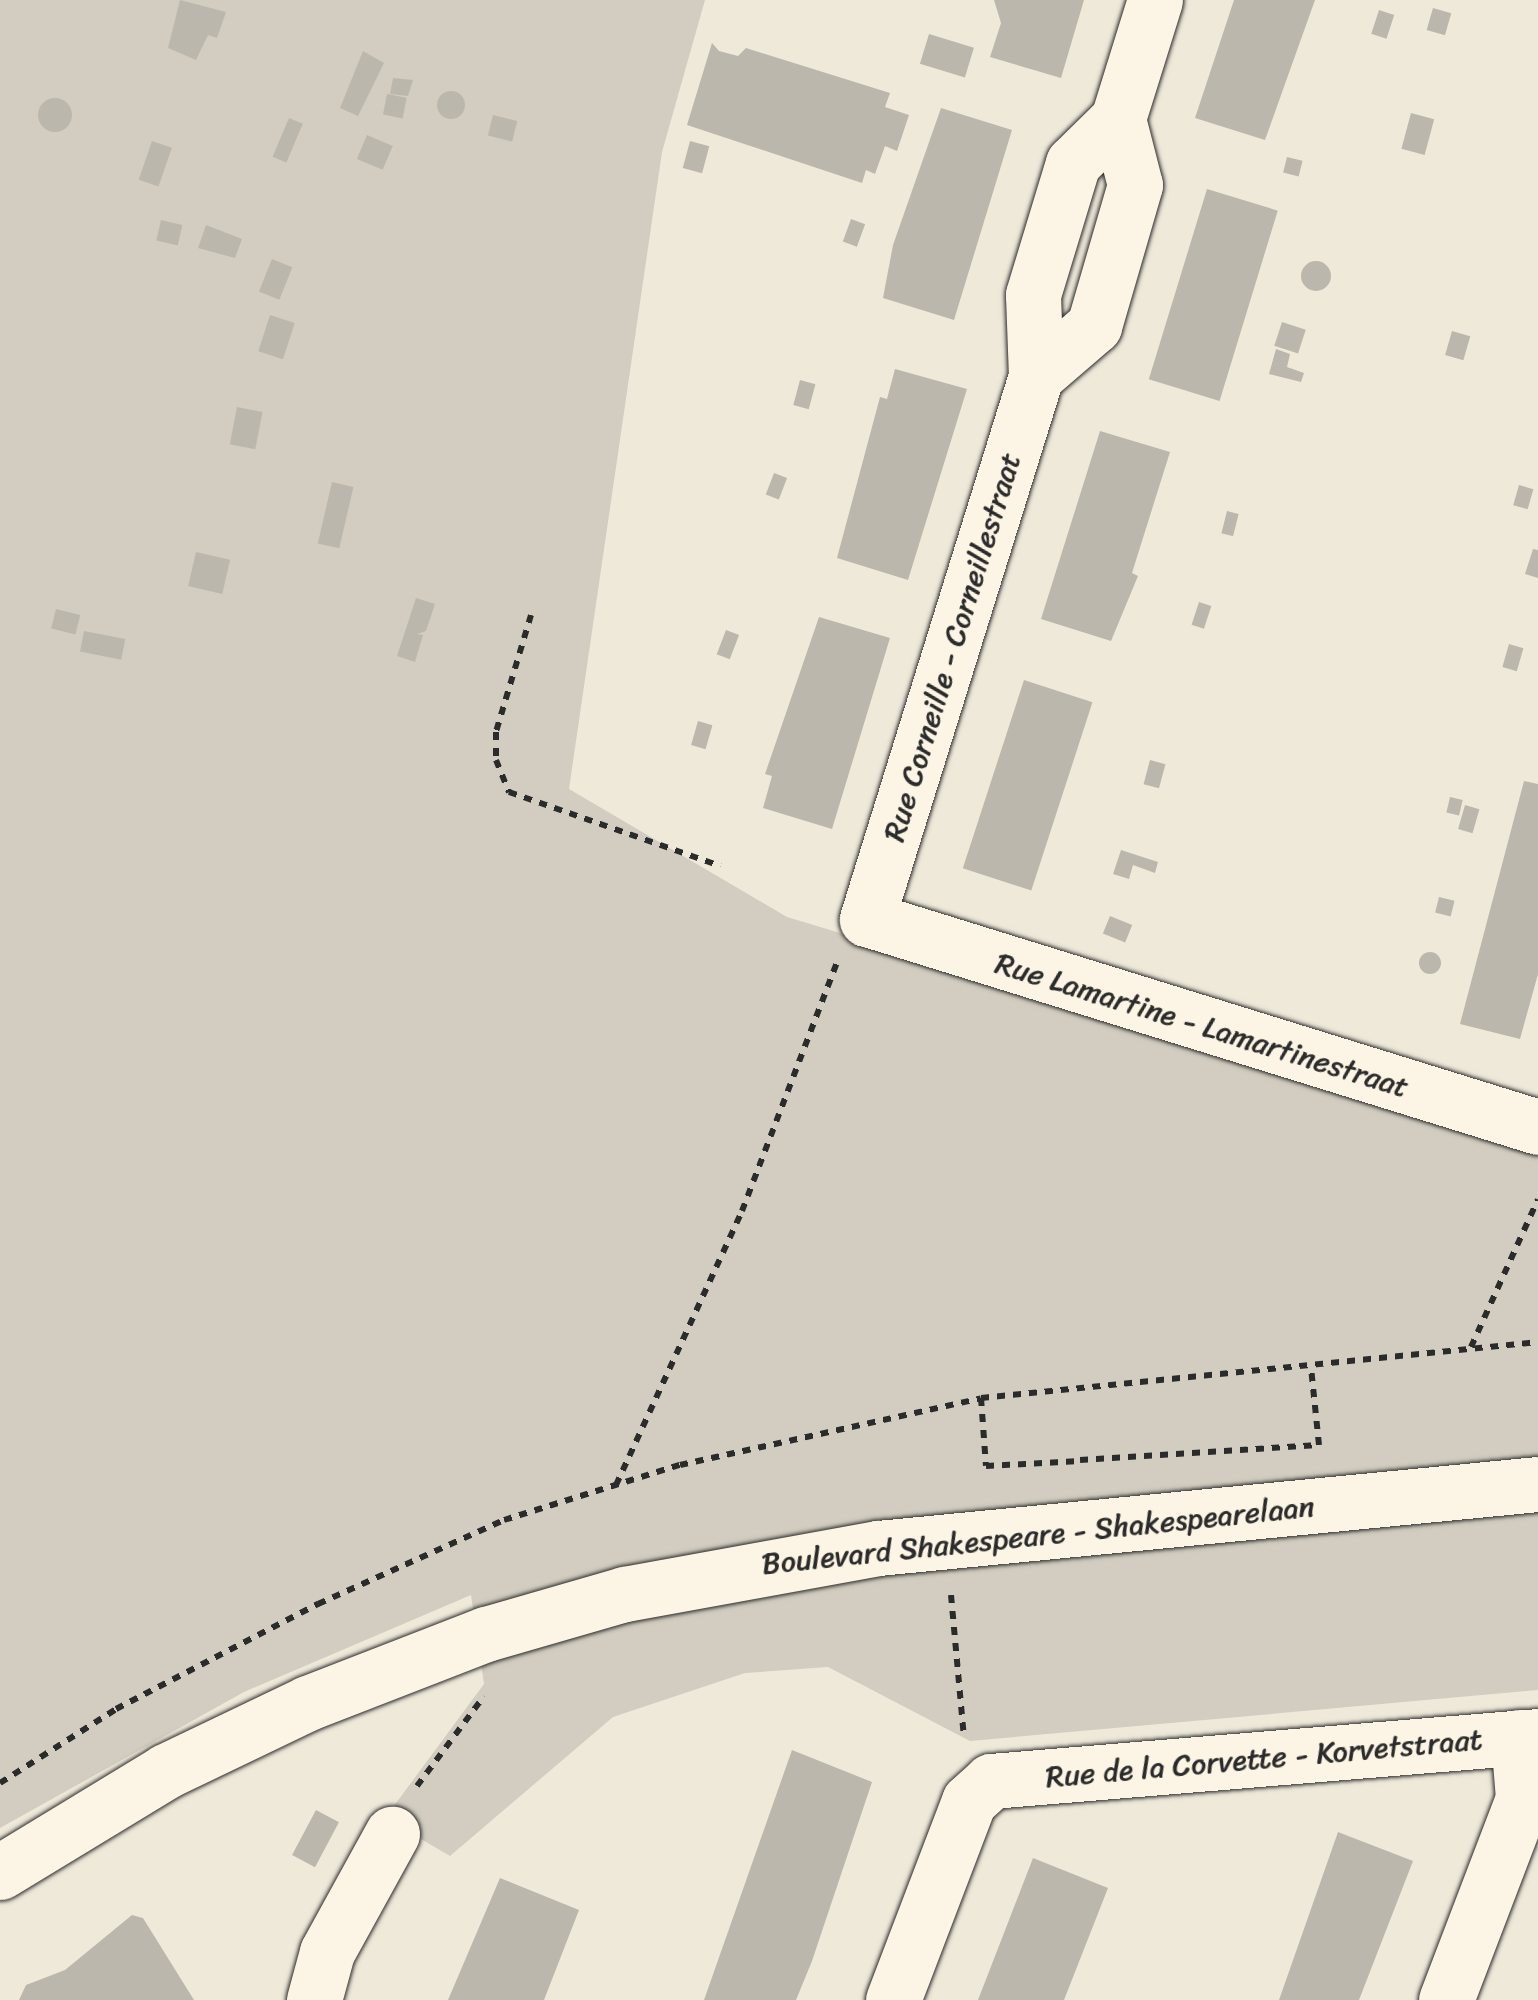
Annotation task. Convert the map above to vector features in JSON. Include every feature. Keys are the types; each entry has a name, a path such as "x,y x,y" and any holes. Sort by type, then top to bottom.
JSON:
{"street":[{"name":"Rue Corneille - Corneillestraat","path":"876,922 1036,376 1033,295 1073,163 1118,118 1156,0"},
{"name":"Rue Lamartine - Lamartinestraat","path":"876,922 1538,1127"},
{"name":"Boulevard Shakespeare - Shakespearelaan","path":"0,1872 166,1770 308,1702 488,1660 763,1563 1538,1484"},
{"name":"Rue de la Corvette - Korvetstraat","path":"977,1760 1528,1736"},
{"path":"1446,2000 1523,1798 1528,1736"},
{"path":"893,2000 970,1801 977,1760"},
{"path":"314,2000 327,1952 392,1834"}],"path":[{"path":"531,616 496,732 496,760 509,792 720,866"},
{"path":"616,1485 742,1211 838,959 876,922"},
{"path":"1471,1347 1538,1199"},
{"path":"0,1783 116,1709 318,1604 504,1520 616,1485 980,1398 1538,1342"},
{"path":"980,1398 986,1466 1080,1464 1319,1445 1311,1367"},
{"path":"949,1577 977,1760"},
{"path":"392,1834 392,1820 488,1660"}],"shaded area":[{"path":"0,0 705,0 662,152 569,789 787,917 1538,1144 1538,1690 970,1741 828,1667 745,1673 613,1717 450,1856 385,1818 484,1684 471,1595 244,1692 0,1828"}],"building":[{"path":"180,0 226,12 217,38 208,35 196,60 168,48"},
{"path":"994,0 1084,0 1061,78 990,57 1001,23"},
{"path":"1234,0 1315,0 1265,140 1195,118"},
{"path":"1433,8 1451,13 1445,35 1427,30"},
{"path":"1379,10 1394,15 1386,39 1371,34"},
{"path":"929,34 974,48 965,77 920,64"},
{"path":"712,43 719,51 738,56 746,48 890,93 885,107 909,115 897,151 885,146 875,174 866,170 862,183 687,125"},
{"path":"363,51 384,63 358,116 340,108"},
{"path":"393,78 413,80 408,96 390,94"},
{"path":"451,91 461,95 465,105 461,115 451,119 441,115 437,105 441,95"},
{"path":"387,94 407,98 403,118 383,115"},
{"path":"55,98 67,103 72,115 67,127 55,132 43,127 38,115 43,103"},
{"path":"941,108 1012,130 954,320 883,298 893,245"},
{"path":"1411,113 1434,119 1425,155 1401,149"},
{"path":"493,115 517,121 512,141 488,135"},
{"path":"289,118 303,124 286,163 273,157"},
{"path":"367,135 393,146 383,170 357,159"},
{"path":"152,141 172,148 159,187 139,180"},
{"path":"690,141 709,146 702,173 683,168"},
{"path":"1287,157 1303,161 1299,176 1283,173"},
{"path":"1207,189 1278,211 1220,401 1149,379"},
{"path":"851,219 865,224 857,247 843,242"},
{"path":"161,220 182,225 178,245 156,240"},
{"path":"206,225 242,239 235,258 198,248"},
{"path":"272,259 292,267 279,300 259,291"},
{"path":"1316,261 1327,265 1331,276 1327,287 1316,291 1305,287 1301,276 1305,265"},
{"path":"270,315 295,323 283,359 258,351"},
{"path":"1282,322 1306,330 1298,354 1274,346"},
{"path":"1452,331 1470,336 1463,360 1445,355"},
{"path":"1276,349 1290,354 1287,367 1304,373 1301,382 1269,374"},
{"path":"895,369 967,389 908,580 837,558 880,397 887,399"},
{"path":"800,380 815,384 809,409 793,405"},
{"path":"237,407 263,412 255,449 230,444"},
{"path":"1100,431 1170,452 1132,573 1138,576 1111,641 1041,619"},
{"path":"774,473 787,478 779,499 766,494"},
{"path":"332,482 353,487 339,548 318,543"},
{"path":"1519,485 1533,489 1528,509 1513,505"},
{"path":"1227,511 1239,514 1233,536 1221,533"},
{"path":"1533,549 1538,550 1538,578 1525,574"},
{"path":"196,552 230,560 222,594 188,586"},
{"path":"416,598 435,604 426,631 417,634 423,635 415,662 397,656"},
{"path":"1199,602 1211,606 1204,629 1192,625"},
{"path":"56,609 80,615 75,634 51,628"},
{"path":"819,617 890,638 832,829 763,808 772,776 765,774"},
{"path":"726,630 739,635 730,659 717,654"},
{"path":"84,631 125,639 121,660 80,652"},
{"path":"1509,644 1523,648 1517,671 1502,667"},
{"path":"1024,680 1092,702 1031,891 963,868"},
{"path":"698,721 712,725 706,749 691,745"},
{"path":"1150,760 1165,764 1159,788 1144,784"},
{"path":"1524,781 1538,784 1538,974 1520,1039 1460,1024"},
{"path":"1450,797 1463,800 1459,816 1446,813"},
{"path":"1465,805 1479,809 1473,833 1458,829"},
{"path":"1121,850 1158,862 1155,873 1133,865 1129,879 1113,874"},
{"path":"1439,897 1455,901 1451,916 1435,913"},
{"path":"1110,916 1132,925 1125,943 1103,934"},
{"path":"1430,952 1438,955 1438,971 1430,974 1422,971 1419,963 1422,955"},
{"path":"792,1750 872,1782 812,1961 796,2000 704,2000"},
{"path":"316,1810 339,1822 315,1867 292,1855"},
{"path":"1338,1832 1413,1861 1359,2000 1279,2000"},
{"path":"1033,1858 1108,1888 1064,2000 978,2000"},
{"path":"500,1878 579,1910 544,2000 448,2000"},
{"path":"132,1915 143,1918 194,2000 19,2000 26,1985 65,1970"}]}
